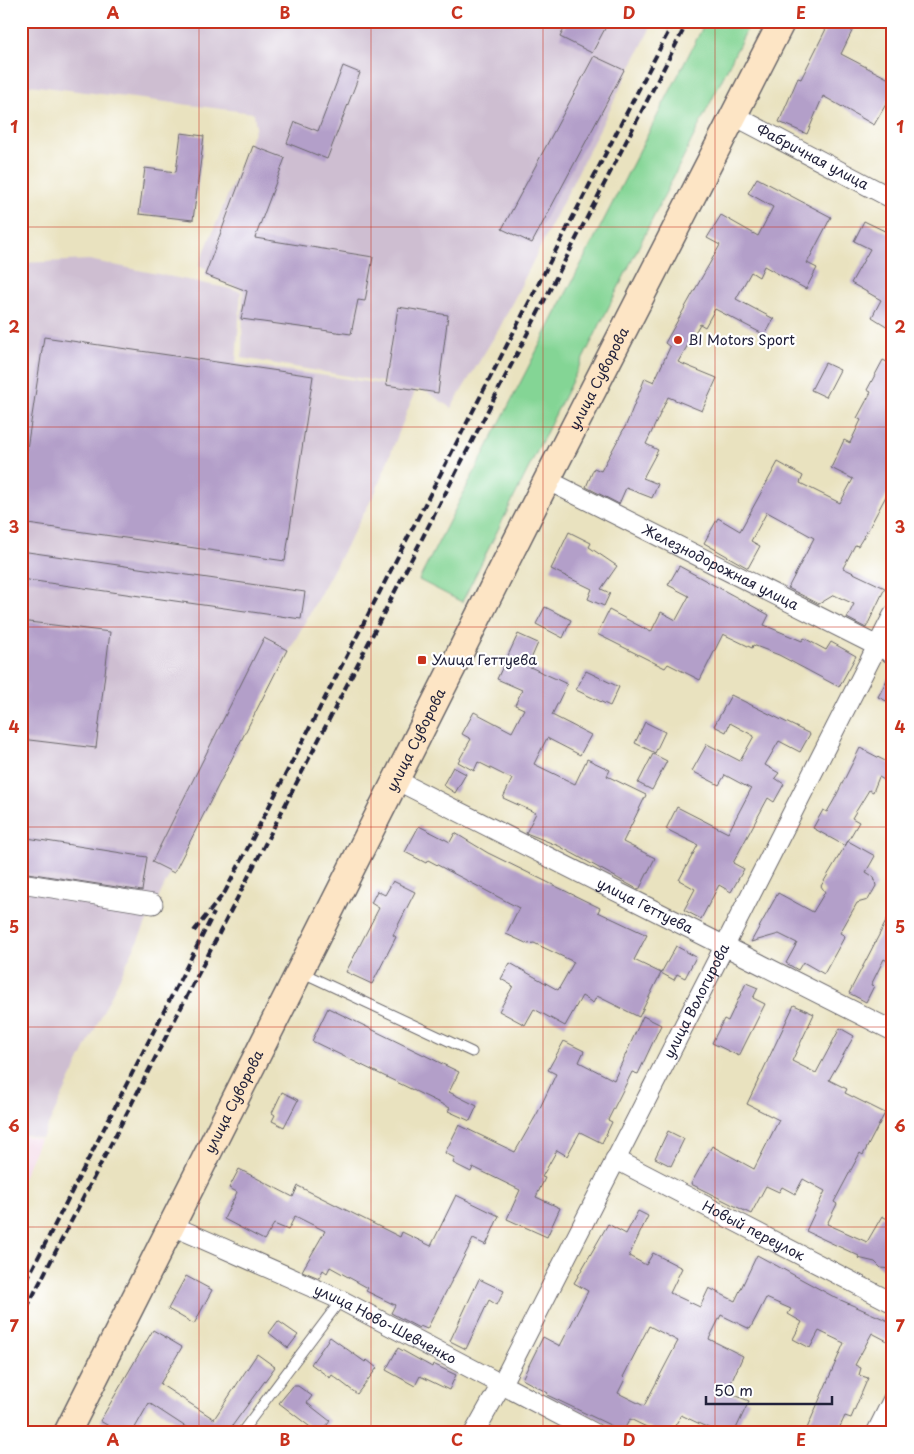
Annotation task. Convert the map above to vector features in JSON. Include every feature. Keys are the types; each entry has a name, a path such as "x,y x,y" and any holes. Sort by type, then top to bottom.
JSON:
{"street":[{"name":"улица Суворова","path":"66,1433 173,1226 547,480 782,21"},
{"name":"Фабричная улица","path":"733,115 893,199"},
{"name":"Железнодорожная улица","path":"547,480 885,650"},
{"name":"улица Вологирова","path":"474,1433 501,1386 724,946 885,650 893,615"},
{"name":"улица Геттуева","path":"396,780 893,1030"},
{"path":"21,883 153,904"},
{"name":"Новый переулок","path":"615,1159 893,1303"},
{"name":"улица Ново-Шевченко","path":"173,1226 341,1300 501,1386 594,1433"},
{"path":"876,1433 893,1399"}],"lane":[{"path":"300,972 472,1052"},
{"path":"241,1433 341,1300"}],"shaded area":[{"path":"21,21 654,21 499,329 451,408 423,389 242,358 243,288 199,265 256,127 254,113 21,84"},
{"path":"89,260 241,291 236,363 416,389 376,491 185,843 42,1138 21,1134 21,263"},
{"path":"21,1135 40,1139 21,1182"}],"green space":[{"path":"706,21 751,21 462,602 419,580"}],"building":[{"path":"568,21 609,21 592,53 560,37"},
{"path":"830,21 857,21 841,54 893,81 893,92 874,125 823,96 807,134 779,122 798,78 801,79"},
{"path":"594,56 624,70 532,243 502,229"},
{"path":"343,66 360,73 327,159 287,143 295,122 318,131"},
{"path":"181,133 204,136 193,220 139,214 145,168 176,172"},
{"path":"253,146 285,158 255,238 373,257 365,301 358,300 351,334 241,319 247,291 205,275"},
{"path":"757,178 831,217 807,263 817,268 806,289 764,266 759,277 751,272 736,299 774,319 765,335 715,309 705,327 700,324 678,362 717,378 702,411 668,397 646,444 658,450 643,478 658,484 652,498 626,488 619,504 586,487 594,468 601,471 626,425 645,378 654,382 670,347 665,343 720,245 707,238 721,215 758,236 773,207 748,193"},
{"path":"864,221 893,235 893,319 888,327 872,317 881,300 851,283 870,249 854,241"},
{"path":"398,307 448,315 438,393 386,385"},
{"path":"44,337 313,376 285,561 21,523 21,488"},
{"path":"883,360 893,365 893,483 869,528 858,546 855,545 843,568 885,588 866,628 847,618 854,604 834,595 819,604 788,588 814,538 767,512 751,541 760,546 748,568 704,543 718,518 740,531 778,462 803,476 800,483 840,503 853,479 831,468 844,440 850,443 861,420 857,418 871,392 867,390"},
{"path":"825,363 840,370 826,397 811,390"},
{"path":"569,532 591,543 589,547 617,566 601,589 610,593 604,606 588,599 592,589 551,569"},
{"path":"21,551 305,592 301,619 21,579"},
{"path":"679,566 769,615 764,625 802,641 804,638 826,650 831,642 856,656 839,687 779,655 753,645 752,648 723,634 700,680 668,664 665,668 597,634 609,610 651,632 661,612 676,620 689,596 668,585"},
{"path":"545,607 571,620 563,638 536,624"},
{"path":"21,621 110,632 96,748 21,739"},
{"path":"518,634 538,643 528,666 567,684 552,715 591,735 580,755 547,738 534,764 575,784 587,759 610,770 607,776 646,795 623,842 655,858 639,890 559,846 526,833 536,813 503,798 512,779 478,762 474,771 458,762 471,739 462,734 474,712 512,732 524,709 515,705 522,690 497,679"},
{"path":"264,638 287,650 174,873 152,862"},
{"path":"893,668 893,704 878,697"},
{"path":"586,671 619,687 610,706 576,690"},
{"path":"731,695 810,734 800,752 779,741 765,765 779,773 775,778 784,784 774,802 768,798 733,863 744,869 731,892 719,885 701,919 684,910 695,889 679,880 698,845 666,829 677,807 728,833 751,789 725,775 719,785 692,771 707,744 740,761 754,736 730,723 726,732 714,726"},
{"path":"645,722 665,732 655,753 635,743"},
{"path":"860,748 893,765 893,785 879,777 873,792 869,790 852,818 859,822 845,846 813,828 823,810 827,812"},
{"path":"653,754 667,761 652,790 638,783"},
{"path":"453,767 466,774 455,793 443,785"},
{"path":"419,826 450,842 455,833 488,853 600,908 598,912 647,935 634,960 661,973 639,1017 597,996 593,1003 582,996 565,1026 534,1009 525,1025 499,1011 513,986 501,979 510,963 558,990 574,962 534,943 528,944 506,934 519,908 428,860 426,863 405,852"},
{"path":"21,837 147,857 142,891 21,872"},
{"path":"848,841 875,856 866,872 874,877 876,886 868,900 857,903 840,933 845,936 824,974 803,962 798,970 786,963 797,943 779,934 751,942 778,893 813,912 825,892 821,886"},
{"path":"393,881 415,892 393,935 396,937 372,984 346,972 379,908 371,903 377,891 385,895"},
{"path":"893,908 893,964 884,959 871,985 874,986 866,1002 849,993"},
{"path":"676,946 696,957 685,978 677,974 674,980 661,973"},
{"path":"746,983 758,988 753,998 765,1004 739,1056 712,1043 724,1019 728,1021"},
{"path":"794,1005 814,1014 792,1061 816,1073 840,1028 854,1036 829,1080 847,1089 845,1093 885,1113 863,1155 860,1153 834,1202 837,1204 827,1224 867,1242 882,1216 893,1222 893,1263 890,1269 881,1268 875,1262 858,1258 859,1256 806,1231 825,1191 803,1179 795,1194 782,1187 779,1192 766,1186 751,1214 691,1184 712,1146 754,1169 779,1120 747,1104"},
{"path":"328,1008 459,1072 449,1092 477,1106 470,1121 448,1111 450,1108 312,1041"},
{"path":"643,1016 661,1025 638,1074 632,1072 608,1120 612,1122 602,1143 580,1132 567,1156 557,1150 542,1177 545,1178 536,1197 560,1208 547,1237 507,1219 520,1190 473,1167 471,1172 453,1163 455,1158 445,1153 459,1125 515,1152 538,1112 556,1074 548,1070 564,1041 584,1051 579,1062 614,1080"},
{"path":"282,1092 298,1100 284,1127 272,1121 275,1115 272,1113"},
{"path":"668,1131 684,1139 671,1166 655,1158"},
{"path":"239,1169 293,1197 298,1186 400,1237 402,1232 431,1246 456,1195 499,1216 486,1245 473,1239 427,1329 420,1326 419,1328 391,1313 395,1305 366,1291 368,1288 330,1267 327,1273 323,1270 319,1278 302,1271 325,1231 295,1216 288,1230 274,1224 264,1240 224,1219 237,1192 229,1188"},
{"path":"638,1211 648,1216 629,1256 646,1265 653,1253 682,1268 670,1293 700,1307 709,1288 735,1301 757,1255 836,1298 893,1323 893,1344 872,1333 855,1365 861,1368 859,1375 868,1378 851,1418 845,1416 837,1433 805,1433 844,1343 819,1331 810,1348 793,1339 802,1322 788,1314 791,1309 766,1298 750,1329 721,1315 709,1339 743,1356 727,1392 749,1401 734,1433 719,1433 681,1415 671,1433 659,1433 630,1419 622,1433 612,1426 547,1395 548,1393 522,1379 543,1337 560,1346 588,1291 574,1283 608,1224 626,1234","holes":["649,1326 678,1341 644,1406 618,1393 625,1379 623,1377"]},
{"path":"186,1276 212,1290 194,1324 168,1309"},
{"path":"479,1279 504,1291 497,1305 489,1300 466,1349 450,1341"},
{"path":"278,1321 298,1335 288,1348 269,1333"},
{"path":"153,1330 182,1347 160,1384 214,1419 257,1354 275,1367 230,1429 235,1433 195,1433 149,1403 132,1433 121,1433 100,1421"},
{"path":"330,1337 365,1362 367,1360 377,1368 357,1394 332,1375 330,1378 311,1364"},
{"path":"398,1348 432,1367 433,1364 456,1375 449,1390 420,1376 415,1386 386,1370"},
{"path":"293,1386 298,1386 312,1396 307,1403 330,1421 321,1433 318,1433 279,1403"}],"railway":[{"path":"194,931 225,892 674,21"},
{"path":"21,1319 688,21"},
{"path":"21,1291 214,913"}],"place":[{"name":"BI Motors Sport","path":"678,340"},
{"name":"Улица Геттуева","path":"422,660"}]}
